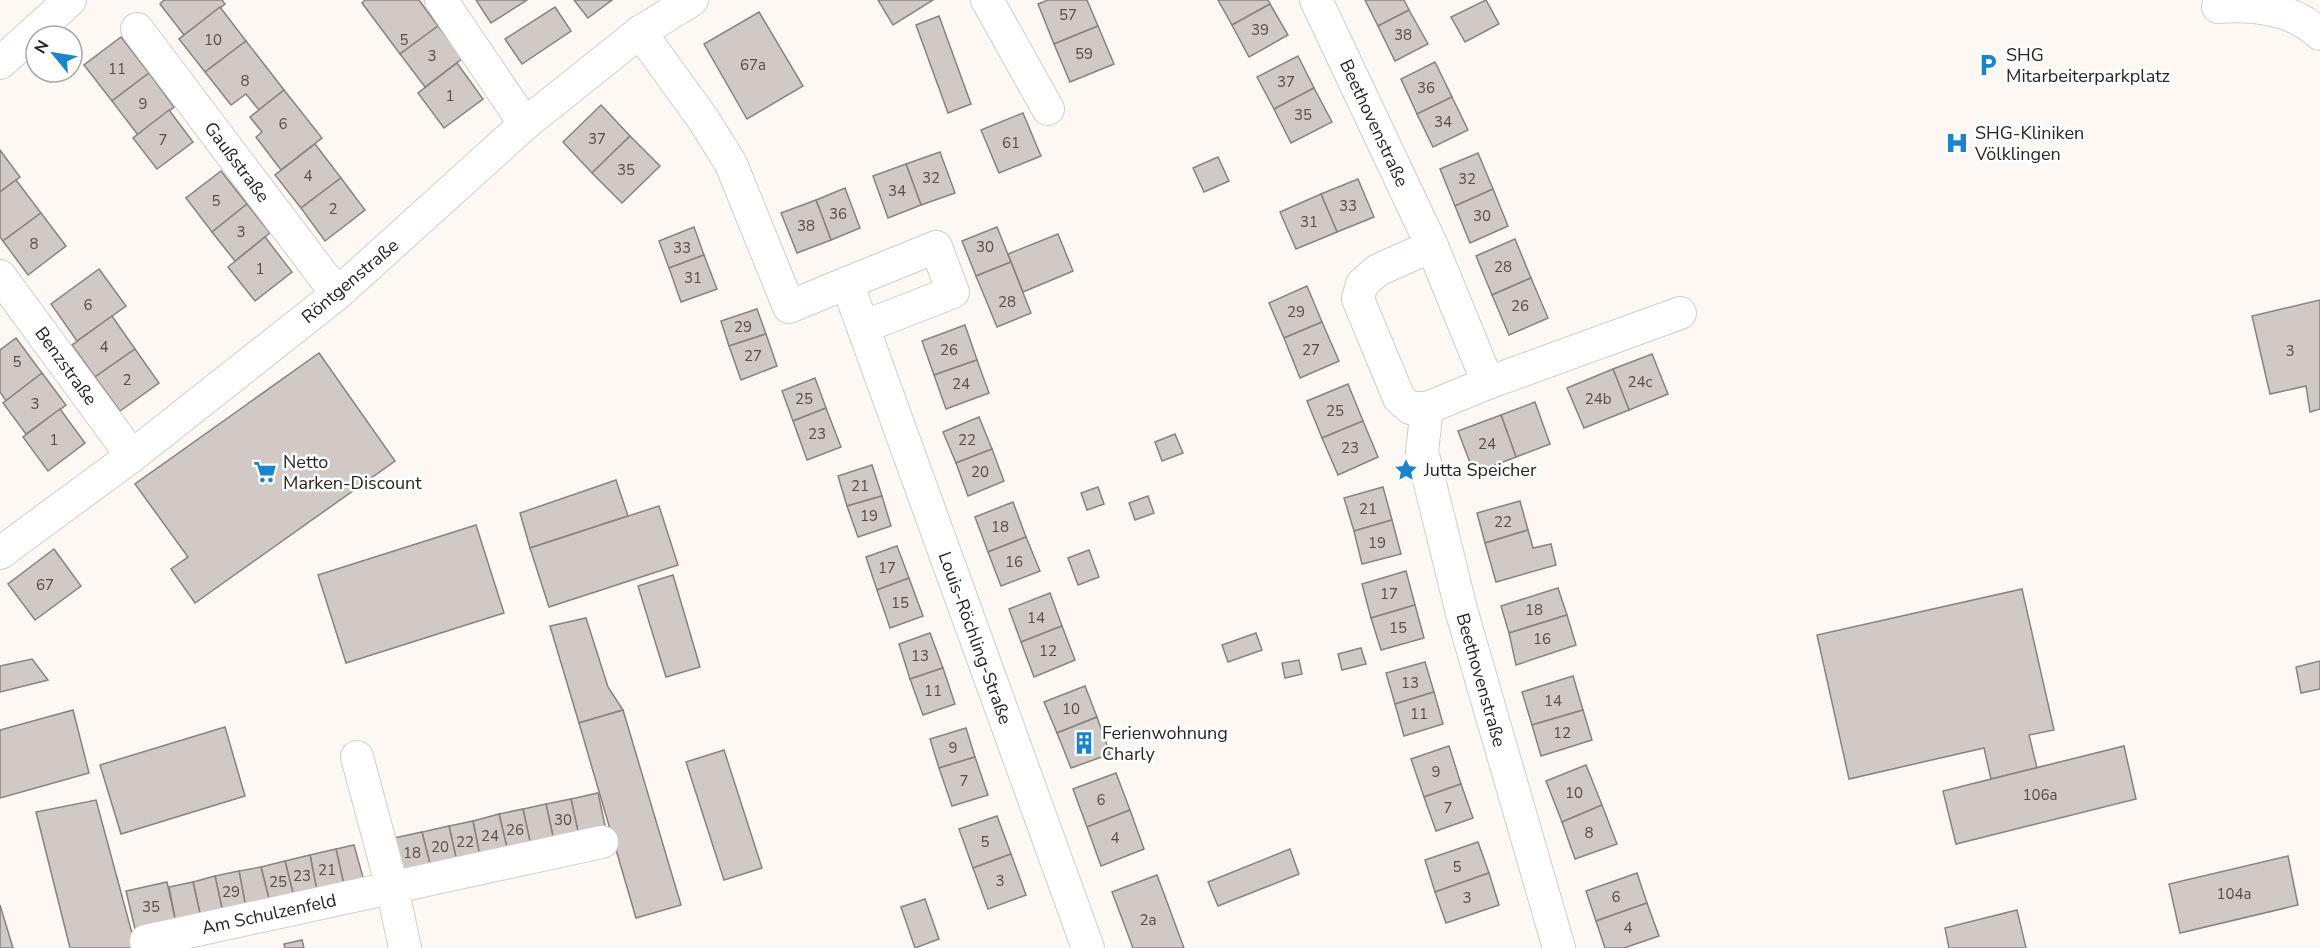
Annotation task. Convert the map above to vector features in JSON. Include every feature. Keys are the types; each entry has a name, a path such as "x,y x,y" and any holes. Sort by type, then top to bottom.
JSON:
{"street":[{"path":"0,63 70,0"},
{"path":"441,0 525,124"},
{"name":"Röntgenstraße","path":"0,553 132,456 337,294 525,124 640,32 692,0"},
{"path":"987,0 1048,109"},
{"name":"Beethovenstraße","path":"1316,0 1432,246 1488,383"},
{"path":"2218,7 2248,4 2273,9 2307,24 2320,34"},
{"name":"Gaußstraße","path":"137,30 337,294"},
{"path":"640,32 703,119 731,164 789,307 936,247 953,292 863,327"},
{"path":"1432,246 1378,270 1362,284 1358,299 1399,398 1410,408 1427,408 1488,383 1680,313"},
{"name":"Benzstraße","path":"0,276 132,456"},
{"name":"Louis-Röchling-Straße","path":"847,283 1088,948"},
{"name":"Beethovenstraße","path":"1427,408 1422,451 1462,613 1559,948"},
{"path":"357,757 392,887 405,948"},
{"name":"Am Schulzenfeld","path":"146,942 602,842"}],"building":[{"path":"164,0 222,0 225,4 184,35 160,4"},
{"path":"365,0 419,0 438,26 400,54 362,3"},
{"path":"476,0 527,0 491,23"},
{"path":"574,0 612,0 588,18"},
{"path":"878,0 933,0 893,25"},
{"path":"1048,0 1087,0 1098,26 1054,44 1038,4"},
{"path":"1218,0 1268,0 1270,4 1232,25"},
{"path":"1365,0 1404,0 1409,10 1378,26"},
{"path":"1486,0 1499,24 1465,42 1451,17"},
{"path":"1270,4 1288,35 1249,57 1232,25"},
{"path":"220,7 246,41 205,72 179,39"},
{"path":"555,7 571,31 522,64 505,39"},
{"path":"1409,10 1428,44 1395,61 1378,26"},
{"path":"759,12 803,86 747,119 704,44"},
{"path":"939,16 971,104 948,113 916,25"},
{"path":"438,26 463,58 425,87 400,54"},
{"path":"1098,26 1114,64 1070,82 1054,44"},
{"path":"121,37 149,73 112,101 84,65"},
{"path":"246,41 284,90 259,110 246,94 231,105 205,72"},
{"path":"1298,56 1314,88 1274,109 1257,77"},
{"path":"1435,62 1452,97 1417,114 1401,79"},
{"path":"457,63 483,99 444,128 418,93"},
{"path":"149,73 174,107 138,135 112,101"},
{"path":"1314,88 1332,122 1291,143 1274,109"},
{"path":"284,90 322,138 281,170 256,137 262,132 250,117"},
{"path":"1452,97 1468,130 1433,147 1417,114"},
{"path":"601,105 630,136 592,173 563,142"},
{"path":"169,110 193,142 157,169 133,138"},
{"path":"1023,113 1041,156 999,173 981,130"},
{"path":"630,136 660,166 622,203 592,173"},
{"path":"315,144 341,178 301,208 275,175"},
{"path":"0,150 20,177 0,192"},
{"path":"940,152 955,193 921,205 906,164"},
{"path":"1478,153 1493,189 1455,206 1440,169"},
{"path":"1218,157 1229,181 1204,192 1193,168"},
{"path":"906,164 921,205 888,218 873,176"},
{"path":"221,171 247,204 212,232 186,198"},
{"path":"341,178 365,210 325,241 301,208"},
{"path":"1358,179 1374,217 1337,232 1321,194"},
{"path":"16,180 41,213 3,241 0,237 0,192"},
{"path":"845,188 860,228 831,240 816,200"},
{"path":"1493,189 1508,226 1470,243 1455,206"},
{"path":"1321,194 1337,232 1296,249 1280,212"},
{"path":"816,200 831,240 797,253 781,213"},
{"path":"247,204 270,233 235,261 212,232"},
{"path":"41,213 66,246 28,275 3,241"},
{"path":"694,227 704,255 669,268 659,241"},
{"path":"997,227 1011,262 976,276 962,241"},
{"path":"1058,234 1073,271 1023,292 1008,254"},
{"path":"265,237 292,272 255,301 228,267"},
{"path":"1515,239 1531,278 1492,295 1476,256"},
{"path":"704,255 717,289 681,302 669,268"},
{"path":"1011,262 1031,313 997,327 976,276"},
{"path":"99,269 126,306 77,341 51,304"},
{"path":"1531,278 1548,318 1509,335 1492,295"},
{"path":"1307,286 1322,322 1284,338 1269,303"},
{"path":"2320,300 2320,409 2310,412 2306,386 2270,394 2252,316"},
{"path":"757,309 766,334 729,346 721,321"},
{"path":"112,316 135,349 95,377 72,345"},
{"path":"1322,322 1339,361 1300,378 1284,338"},
{"path":"965,325 977,360 934,375 922,341"},
{"path":"766,334 777,366 741,380 729,346"},
{"path":"16,338 42,373 6,401 0,392 0,350"},
{"path":"135,349 159,383 120,411 95,377"},
{"name":"Netto Marken-Discount","path":"319,353 395,461 195,603 171,569 188,557 135,484"},
{"path":"1652,354 1668,394 1629,410 1613,369"},
{"path":"977,360 989,393 946,409 934,375"},
{"path":"1613,369 1629,410 1584,428 1567,388"},
{"path":"42,373 66,405 26,434 3,403"},
{"path":"815,378 826,408 793,421 782,391"},
{"path":"1348,384 1363,421 1322,438 1307,401"},
{"path":"1535,402 1550,444 1516,457 1501,415"},
{"path":"826,408 841,447 807,460 793,421"},
{"path":"60,409 85,443 48,471 23,437"},
{"path":"1501,415 1516,457 1474,473 1458,431"},
{"path":"979,417 992,449 956,463 943,432"},
{"path":"1363,421 1378,457 1338,475 1322,438"},
{"path":"1175,434 1183,453 1162,461 1155,442"},
{"path":"992,449 1004,481 968,496 956,463"},
{"path":"872,465 882,496 847,506 838,476"},
{"path":"616,480 628,516 530,548 520,513"},
{"path":"1098,487 1104,504 1087,510 1081,493"},
{"path":"1383,487 1392,520 1354,531 1344,498"},
{"path":"882,496 891,526 858,537 847,506"},
{"path":"1148,496 1154,513 1135,520 1129,503"},
{"path":"1520,501 1528,530 1485,543 1477,513"},
{"path":"1013,502 1026,537 988,552 975,517"},
{"path":"659,506 678,565 549,607 530,548"},
{"path":"1392,520 1401,554 1362,564 1354,531"},
{"path":"476,525 504,613 346,663 318,575"},
{"path":"1528,530 1533,548 1551,544 1556,565 1496,582 1485,543"},
{"path":"1026,537 1040,571 1001,586 988,552"},
{"path":"897,546 909,578 877,590 866,557"},
{"path":"54,549 81,586 35,620 8,584"},
{"path":"1089,550 1099,577 1078,585 1068,558"},
{"path":"1406,571 1415,605 1371,618 1362,584"},
{"path":"673,575 700,667 666,677 638,586"},
{"path":"909,578 923,616 890,628 877,590"},
{"path":"1558,588 1567,615 1509,633 1501,606"},
{"path":"2022,589 2054,730 2029,735 2037,768 1991,779 1984,748 1849,779 1817,635"},
{"path":"1050,593 1062,626 1021,642 1009,609"},
{"path":"1415,605 1424,638 1381,650 1371,618"},
{"path":"1567,615 1576,645 1516,665 1509,633"},
{"path":"586,618 608,687 623,710 579,723 550,626"},
{"path":"1062,626 1075,660 1034,677 1021,642"},
{"path":"930,633 943,668 910,679 899,644"},
{"path":"1256,633 1262,650 1228,662 1222,645"},
{"path":"1361,648 1366,664 1342,670 1338,654"},
{"path":"32,659 48,680 0,692 0,666"},
{"path":"1299,660 1302,674 1285,678 1282,663"},
{"path":"2320,661 2320,689 2301,693 2296,667"},
{"path":"1425,662 1434,692 1395,704 1386,673"},
{"path":"943,668 955,704 923,715 910,679"},
{"path":"1573,676 1583,710 1532,725 1522,692"},
{"path":"1085,686 1097,717 1057,733 1044,702"},
{"path":"1434,692 1443,724 1404,736 1395,704"},
{"path":"73,710 89,773 0,798 0,730"},
{"path":"623,710 681,905 636,918 579,723"},
{"path":"1583,710 1592,740 1541,756 1532,725"},
{"name":"Ferienwohnung Charly","path":"1097,717 1110,754 1071,768 1057,733"},
{"path":"225,727 245,796 121,834 100,765"},
{"path":"966,728 975,757 939,768 930,739"},
{"path":"1449,746 1461,784 1424,797 1411,759"},
{"path":"2124,746 2136,799 1956,844 1943,791"},
{"path":"724,750 762,868 724,880 686,762"},
{"path":"975,757 988,795 952,806 939,768"},
{"path":"1586,765 1602,805 1562,822 1546,781"},
{"path":"1116,773 1130,810 1087,827 1073,789"},
{"path":"1461,784 1473,818 1436,831 1424,797"},
{"path":"598,793 606,830 579,836 571,799"},
{"path":"571,799 579,836 554,841 546,804"},
{"path":"96,800 136,948 70,948 36,812"},
{"path":"546,804 554,841 531,846 523,809"},
{"path":"1602,805 1617,844 1575,859 1562,822"},
{"path":"523,809 531,846 508,852 499,814"},
{"path":"1130,810 1144,849 1101,866 1087,827"},
{"path":"499,814 508,852 480,857 473,821"},
{"path":"997,816 1011,854 973,868 959,829"},
{"path":"473,821 480,857 457,862 449,826"},
{"path":"449,826 457,862 431,868 422,832"},
{"path":"422,832 431,868 402,876 394,838"},
{"path":"1478,842 1489,873 1435,892 1425,860"},
{"path":"354,845 364,881 344,885 336,849"},
{"path":"336,849 344,885 317,891 310,855"},
{"path":"1290,849 1299,874 1218,906 1208,882"},
{"path":"1011,854 1026,895 988,909 973,868"},
{"path":"310,855 317,891 294,897 285,861"},
{"path":"2288,856 2298,905 2180,933 2169,884"},
{"path":"285,861 294,897 270,903 261,867"},
{"path":"261,867 270,903 246,908 239,871"},
{"path":"239,871 246,908 223,913 215,876"},
{"path":"1489,873 1499,905 1446,923 1435,892"},
{"path":"1637,873 1647,903 1596,921 1586,891"},
{"path":"1157,875 1184,948 1133,948 1112,892"},
{"path":"215,876 223,913 201,918 193,882"},
{"path":"167,882 176,923 136,933 126,891"},
{"path":"193,882 201,918 176,923 169,887"},
{"path":"925,899 939,939 915,948 901,907"},
{"path":"1647,903 1659,936 1624,948 1605,948 1596,921"},
{"path":"0,905 13,948 0,948"},
{"path":"2017,910 2026,948 1949,948 1945,928"},
{"path":"302,940 304,948 285,948 284,944"}],"place":[{"name":"SHG Mitarbeiterparkplatz","path":"1988,65"},
{"name":"SHG-Kliniken Völklingen","path":"1957,143"},
{"name":"Jutta Speicher","path":"1406,470"},
{"name":"Netto Marken-Discount","path":"265,472"},
{"name":"Ferienwohnung Charly","path":"1084,743"}]}
